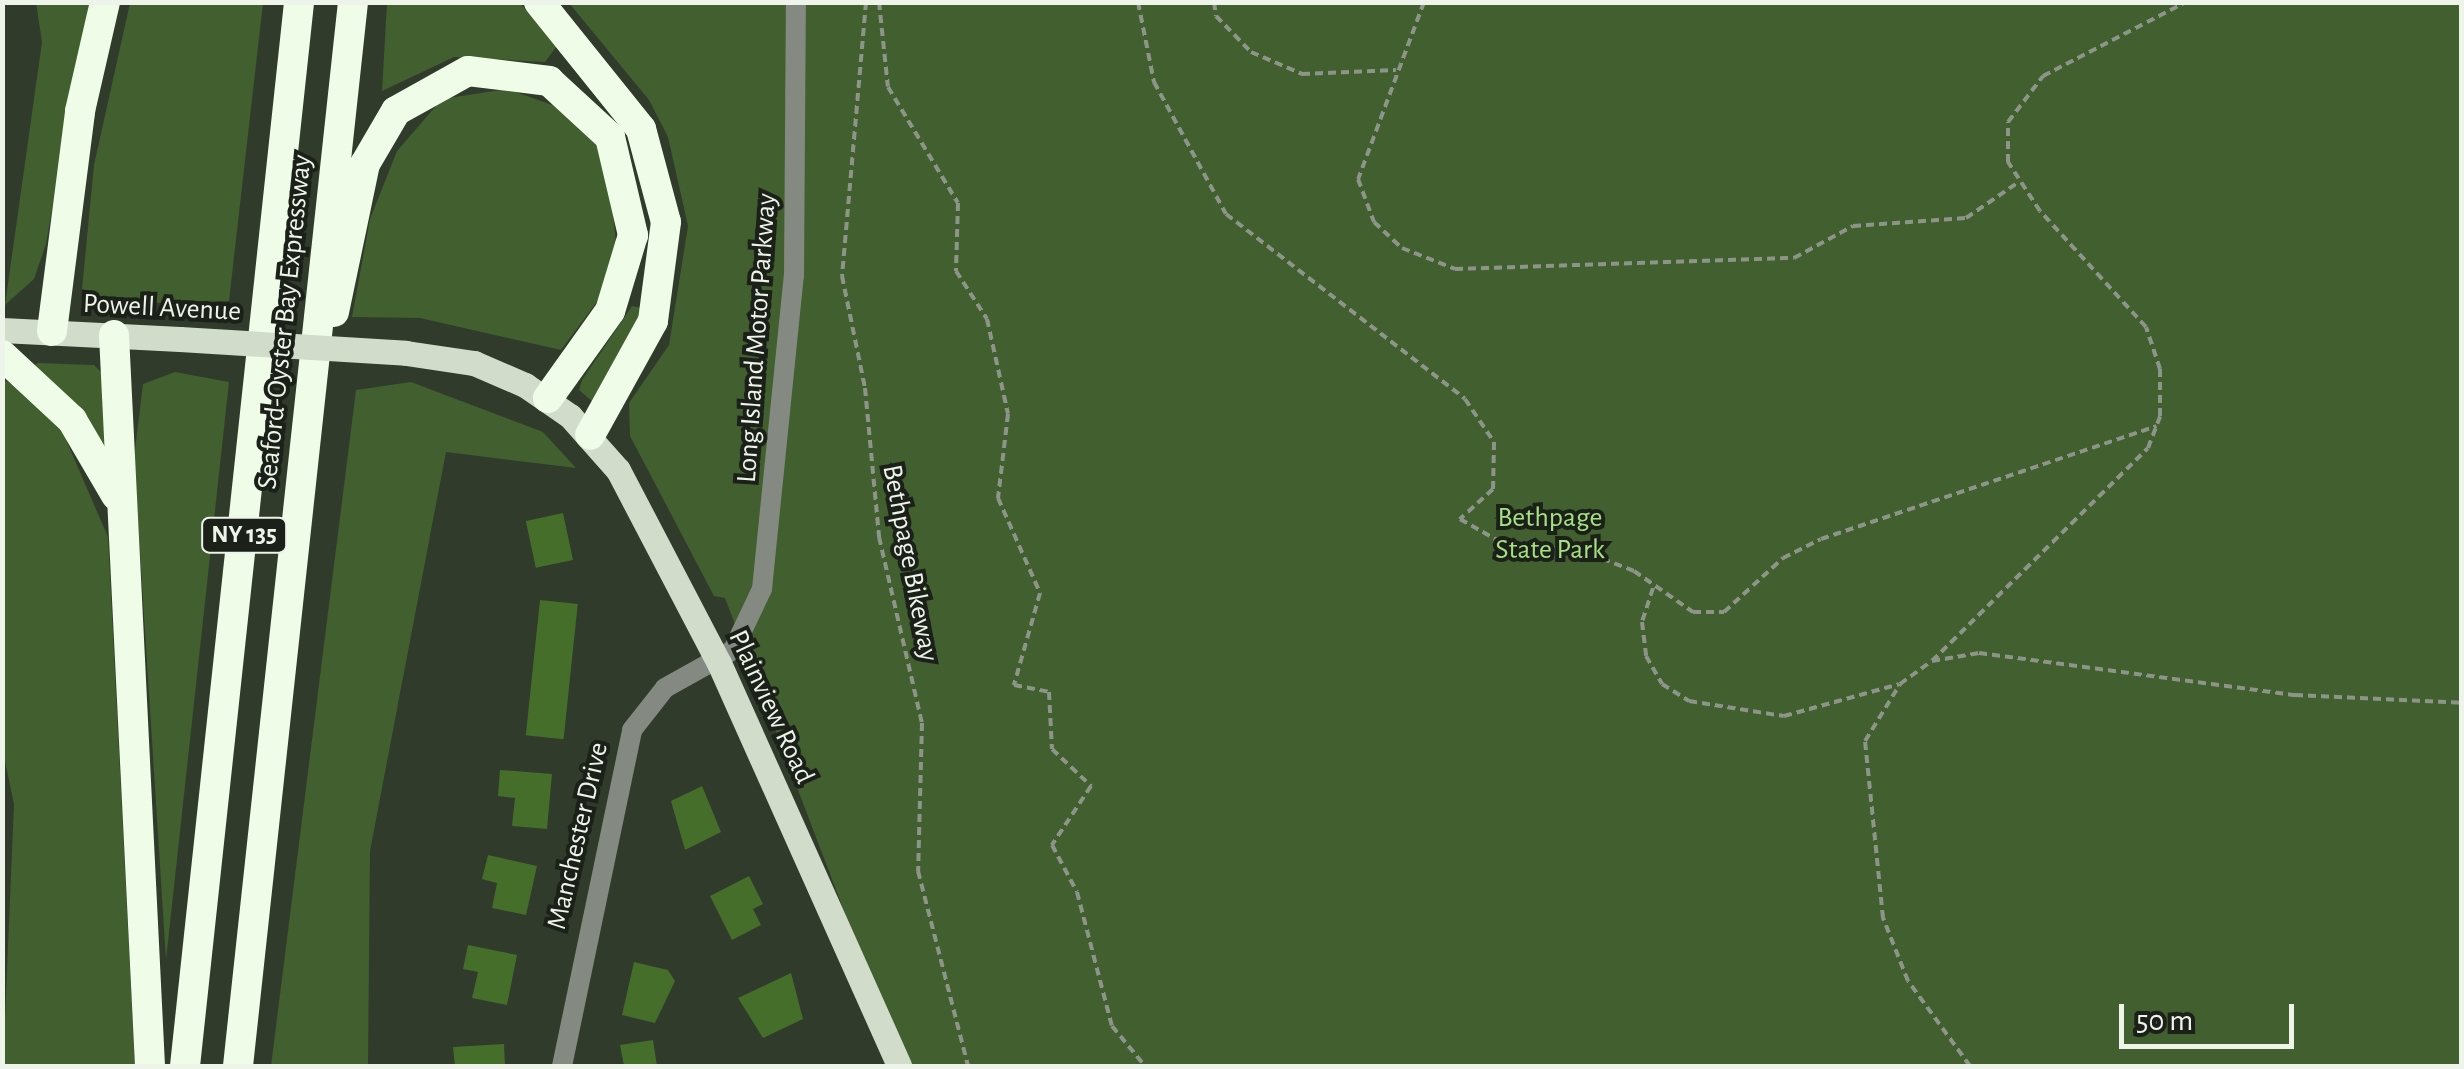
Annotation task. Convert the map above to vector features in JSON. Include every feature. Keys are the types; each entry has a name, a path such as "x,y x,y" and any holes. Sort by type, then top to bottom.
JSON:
{"highway":[{"path":"52,331 72,161 105,2"},
{"name":"Seaford-Oyster Bay Expressway","path":"185,1066 299,2"},
{"name":"Seaford-Oyster Bay Expressway","path":"238,1066 352,2"},
{"path":"539,2 641,129 666,222 653,321 590,435"},
{"path":"309,406 373,144 428,86 486,69 549,81 584,104 610,137 628,185 625,280 548,398"},
{"path":"114,335 119,502 150,1066"},
{"path":"2,355 72,420 119,502"}],"main road":[{"name":"Powell Avenue","path":"2,330 406,352 474,362 548,398"},
{"name":"Plainview Road","path":"548,398 590,435 630,490 718,663 899,1066"}],"street":[{"name":"Long Island Motor Parkway","path":"718,663 753,622 762,589 787,398 796,2"},
{"name":"Manchester Drive","path":"562,1066 632,730 665,688 718,663"}],"path":[{"name":"Bethpage Bikeway","path":"866,2 842,276 865,388 879,536 922,723 918,871 968,1066"},
{"path":"879,2 888,87 958,203 956,271 987,319 1008,414 998,498 1040,592 1014,685 1049,692 1052,750 1091,786 1052,845 1077,892 1112,1026 1145,1066"},
{"path":"1138,2 1154,82 1226,214 1306,268 1465,399 1494,442 1492,489 1460,519 1510,544 1590,554 1693,612 1724,612 1783,558 1821,538 2156,426"},
{"path":"1214,2 1216,16 1251,52 1302,74 1399,69"},
{"path":"1424,2 1358,179 1374,222 1402,248 1455,269 1794,258 1853,226 1966,218 2020,182"},
{"path":"1653,588 1642,622 1646,656 1662,684 1689,701 1784,716 1900,684 1932,662 2069,518 2127,476 2156,426 2160,369 2146,327 2020,182 2008,162 2019,98 2058,67 2186,2"},
{"path":"1932,662 1979,653 2295,695 2462,703"},
{"path":"1900,684 1865,742 1883,918 1908,981 1970,1066"}],"green space":[{"path":"36,3 89,3 46,244 34,279 5,305 42,42"},
{"path":"130,3 263,3 229,301 119,304 82,289 94,165"},
{"path":"387,3 520,3 557,46 545,62 454,57 382,91"},
{"name":"Bethpage State Park","path":"569,3 2461,3 2461,1066 903,1066 725,598 714,596 630,436 629,403 669,345 688,226 668,137 649,100"},
{"path":"507,89 569,111 607,158 616,242 599,299 561,350 420,318 352,317 370,219 397,151 442,99"},
{"path":"632,306 647,309 593,402 579,390 582,380"},
{"path":"38,363 94,365 105,376 108,451 85,415 30,367"},
{"path":"175,372 229,382 166,960 134,458 143,384"},
{"path":"2,378 54,412 108,537 135,1066 3,1066 14,804 2,747"},
{"path":"411,382 543,432 576,468 446,452 370,851 368,1066 271,1066 356,390"}],"building":[{"path":"563,513 573,560 536,568 526,521"},
{"path":"540,600 578,604 564,739 526,735"},
{"path":"500,770 552,774 547,829 512,826 515,798 498,796"},
{"path":"702,786 721,832 685,850 671,801"},
{"path":"488,855 537,866 526,915 492,908 497,883 482,879"},
{"path":"749,876 763,904 753,909 761,925 732,940 710,896"},
{"path":"468,945 517,955 507,1005 472,998 478,972 463,969"},
{"path":"634,962 668,970 675,981 655,1023 622,1015"},
{"path":"791,973 803,1019 763,1038 738,998"},
{"path":"653,1040 657,1066 624,1066 620,1045"},
{"path":"504,1044 505,1066 455,1066 453,1047"}]}
